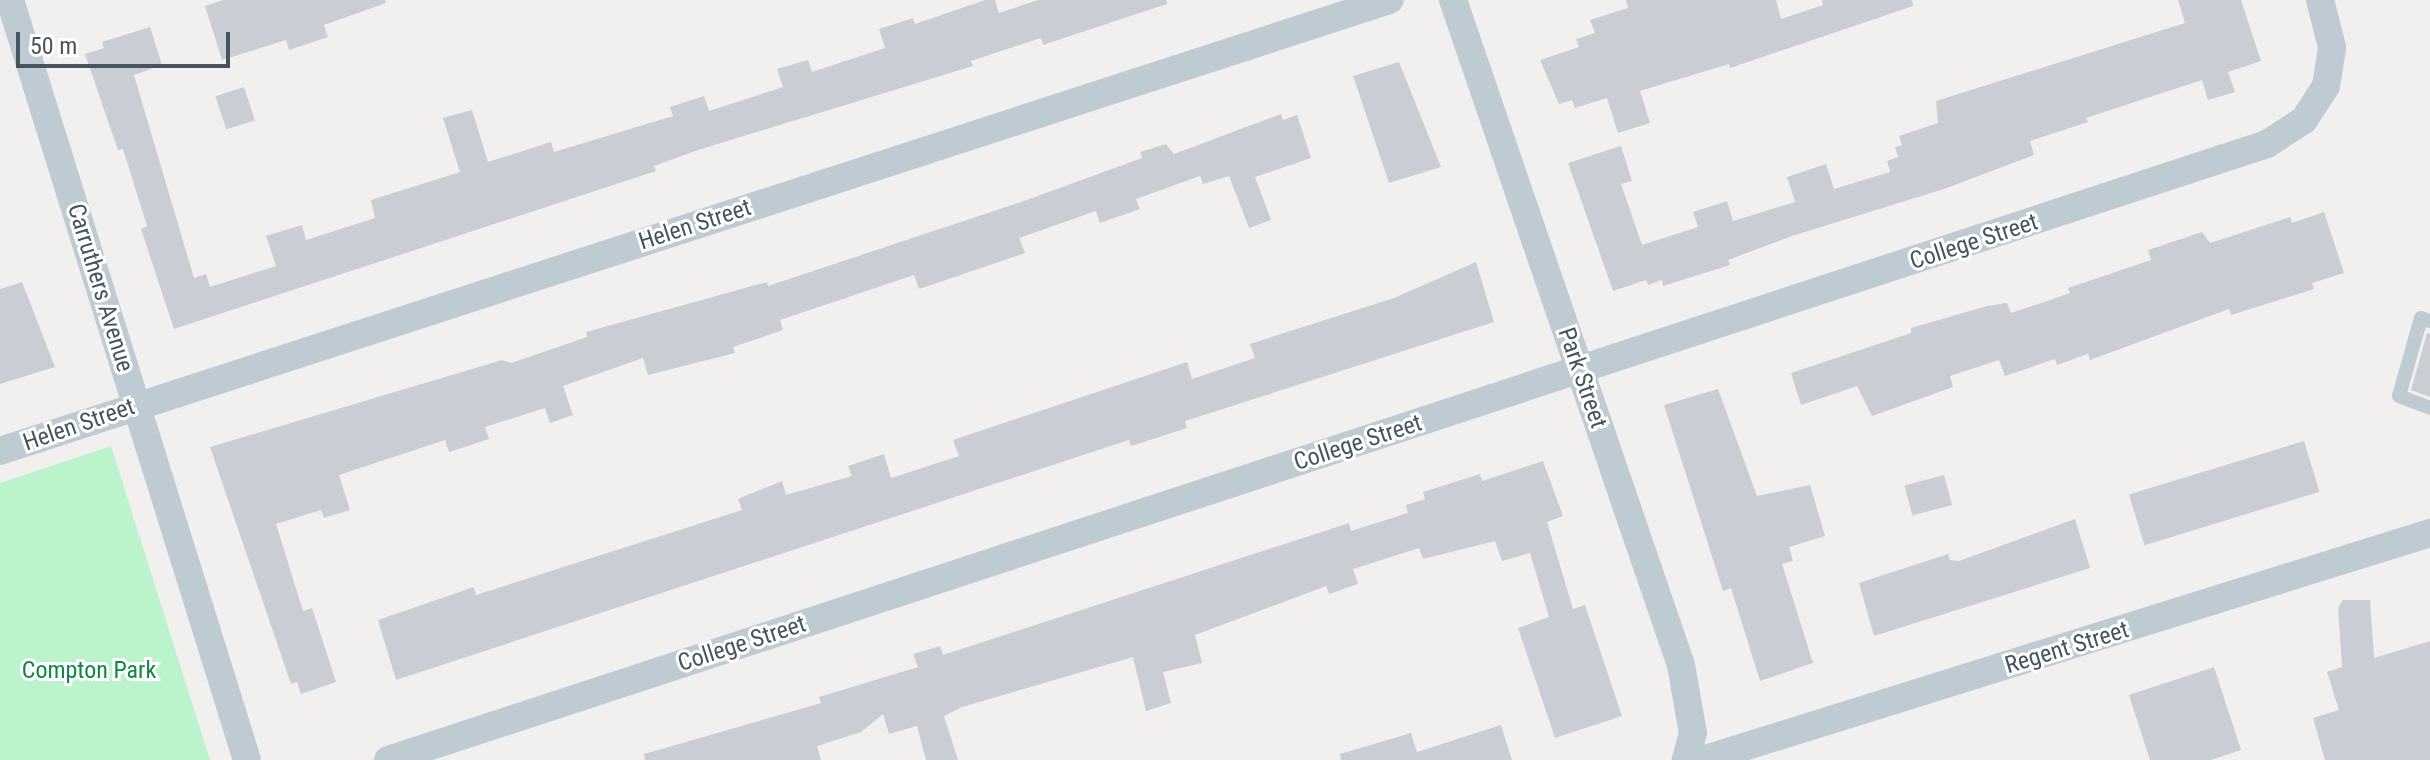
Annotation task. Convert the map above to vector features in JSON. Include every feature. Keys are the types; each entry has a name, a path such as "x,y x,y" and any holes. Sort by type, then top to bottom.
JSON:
{"street":[{"name":"Helen Street","path":"0,451 1390,0"},
{"name":"Park Street","path":"1453,0 1681,665 1693,733 1686,760"},
{"name":"College Street","path":"388,760 1580,372 2267,144 2316,105 2326,86 2332,47 2320,0"},
{"name":"Carruthers Avenue","path":"15,5 247,760"},
{"name":"Regent Street","path":"1702,760 2430,533"}],"lane":[{"path":"2430,321 2421,318 2399,396 2430,408"}],"green space":[{"name":"Compton Park","path":"111,446 210,760 0,760 0,483"}],"building":[{"path":"223,0 385,0 386,3 324,25 328,37 289,50 286,40 222,60 205,6"},
{"path":"985,0 995,0 999,13 1038,0 1166,0 1167,4 1043,45 1041,38 971,61 973,66 698,150 654,166 656,171 174,329 141,229 147,226 123,149 118,150 85,54 104,48 102,42 150,27 162,65 134,75 194,278 206,274 210,287 276,266 266,236 302,225 306,240 375,218 371,200 460,172 443,118 472,110 488,162 551,142 554,152 673,116 670,107 704,96 709,111 783,87 777,69 808,60 812,72 885,48 879,29 913,18 915,24"},
{"path":"1626,0 1776,0 1781,19 1823,5 1822,0 1912,0 1913,6 1730,68 1729,64 1640,91 1650,123 1618,133 1607,98 1575,108 1572,100 1559,104 1540,60 1579,47 1576,39 1595,33 1590,20 1628,8"},
{"path":"2178,0 2241,0 2261,61 2228,72 2235,92 2208,100 2202,80 2086,118 2088,122 2030,141 2034,155 1944,189 1792,236 1728,260 1730,265 1663,286 1662,280 1648,285 1646,280 1613,291 1568,163 1621,146 1632,181 1621,184 1642,245 1698,227 1693,212 1727,201 1733,221 1795,202 1787,177 1826,164 1834,189 1890,172 1887,161 1898,157 1895,147 1902,145 1899,136 1938,123 1936,101 2185,23"},
{"path":"1399,62 1441,167 1389,183 1353,76"},
{"path":"244,87 255,120 226,130 215,96"},
{"path":"1281,114 1283,120 1297,115 1311,158 1255,177 1271,220 1249,228 1229,176 1203,184 1200,176 1136,199 1140,209 1100,223 1096,211 1019,238 1025,253 996,263 919,289 914,275 780,320 783,330 733,347 735,353 648,375 643,358 563,386 573,415 550,423 545,408 485,427 489,439 449,452 445,440 339,475 350,510 324,518 321,510 276,524 303,611 312,608 336,682 301,694 297,682 291,684 210,447 502,360 511,363 587,337 586,332 767,282 768,286 1021,202 1142,158 1140,152 1166,144 1174,154"},
{"path":"2324,212 2344,273 2312,283 2314,289 2231,315 2229,309 2090,360 2088,354 2057,365 2055,359 2005,376 1999,360 1950,376 1953,387 1872,416 1857,386 1801,405 1791,373 1911,333 1911,328 2007,303 2011,313 2070,293 2068,288 2151,260 2148,250 2202,232 2210,243 2290,217 2292,223"},
{"path":"1476,262 1494,322 1185,421 1187,428 1131,446 1129,440 396,680 378,620 474,587 476,595 742,510 738,499 782,481 786,495 852,476 848,466 884,454 891,478 959,456 953,440 1187,362 1192,379 1255,358 1250,344 1394,298"},
{"path":"22,282 55,367 0,384 0,289"},
{"path":"2427,333 2430,334 2430,397 2411,390"},
{"path":"1718,389 1757,496 1810,485 1825,536 1789,547 1793,561 1782,564 1813,663 1760,681 1731,588 1723,591 1664,405"},
{"path":"2304,441 2319,492 2144,545 2129,495"},
{"path":"1543,461 1563,516 1547,522 1573,609 1585,605 1622,716 1555,738 1518,628 1549,617 1530,553 1502,561 1495,541 1423,559 1419,548 1353,569 1358,584 1329,594 1326,586 1195,635 1202,663 1163,672 1171,703 1146,711 1133,657 962,707 944,716 958,760 926,760 917,726 889,734 883,714 861,732 817,746 821,760 645,760 644,754 821,703 819,697 918,667 913,654 940,646 943,655 1349,523 1351,531 1408,513 1406,505 1425,499 1423,492 1480,474 1482,481"},
{"path":"1944,475 1952,505 1912,516 1904,486"},
{"path":"2075,519 2090,568 1874,636 1859,583 1948,554 1950,560 1959,561"},
{"path":"2343,600 2370,600 2374,658 2430,641 2430,760 2325,760 2313,718 2339,710 2327,672 2342,667 2338,608"},
{"path":"2214,667 2241,750 2211,760 2150,760 2129,695"},
{"path":"1501,725 1512,760 1341,760 1340,754 1411,733 1417,752"}]}
